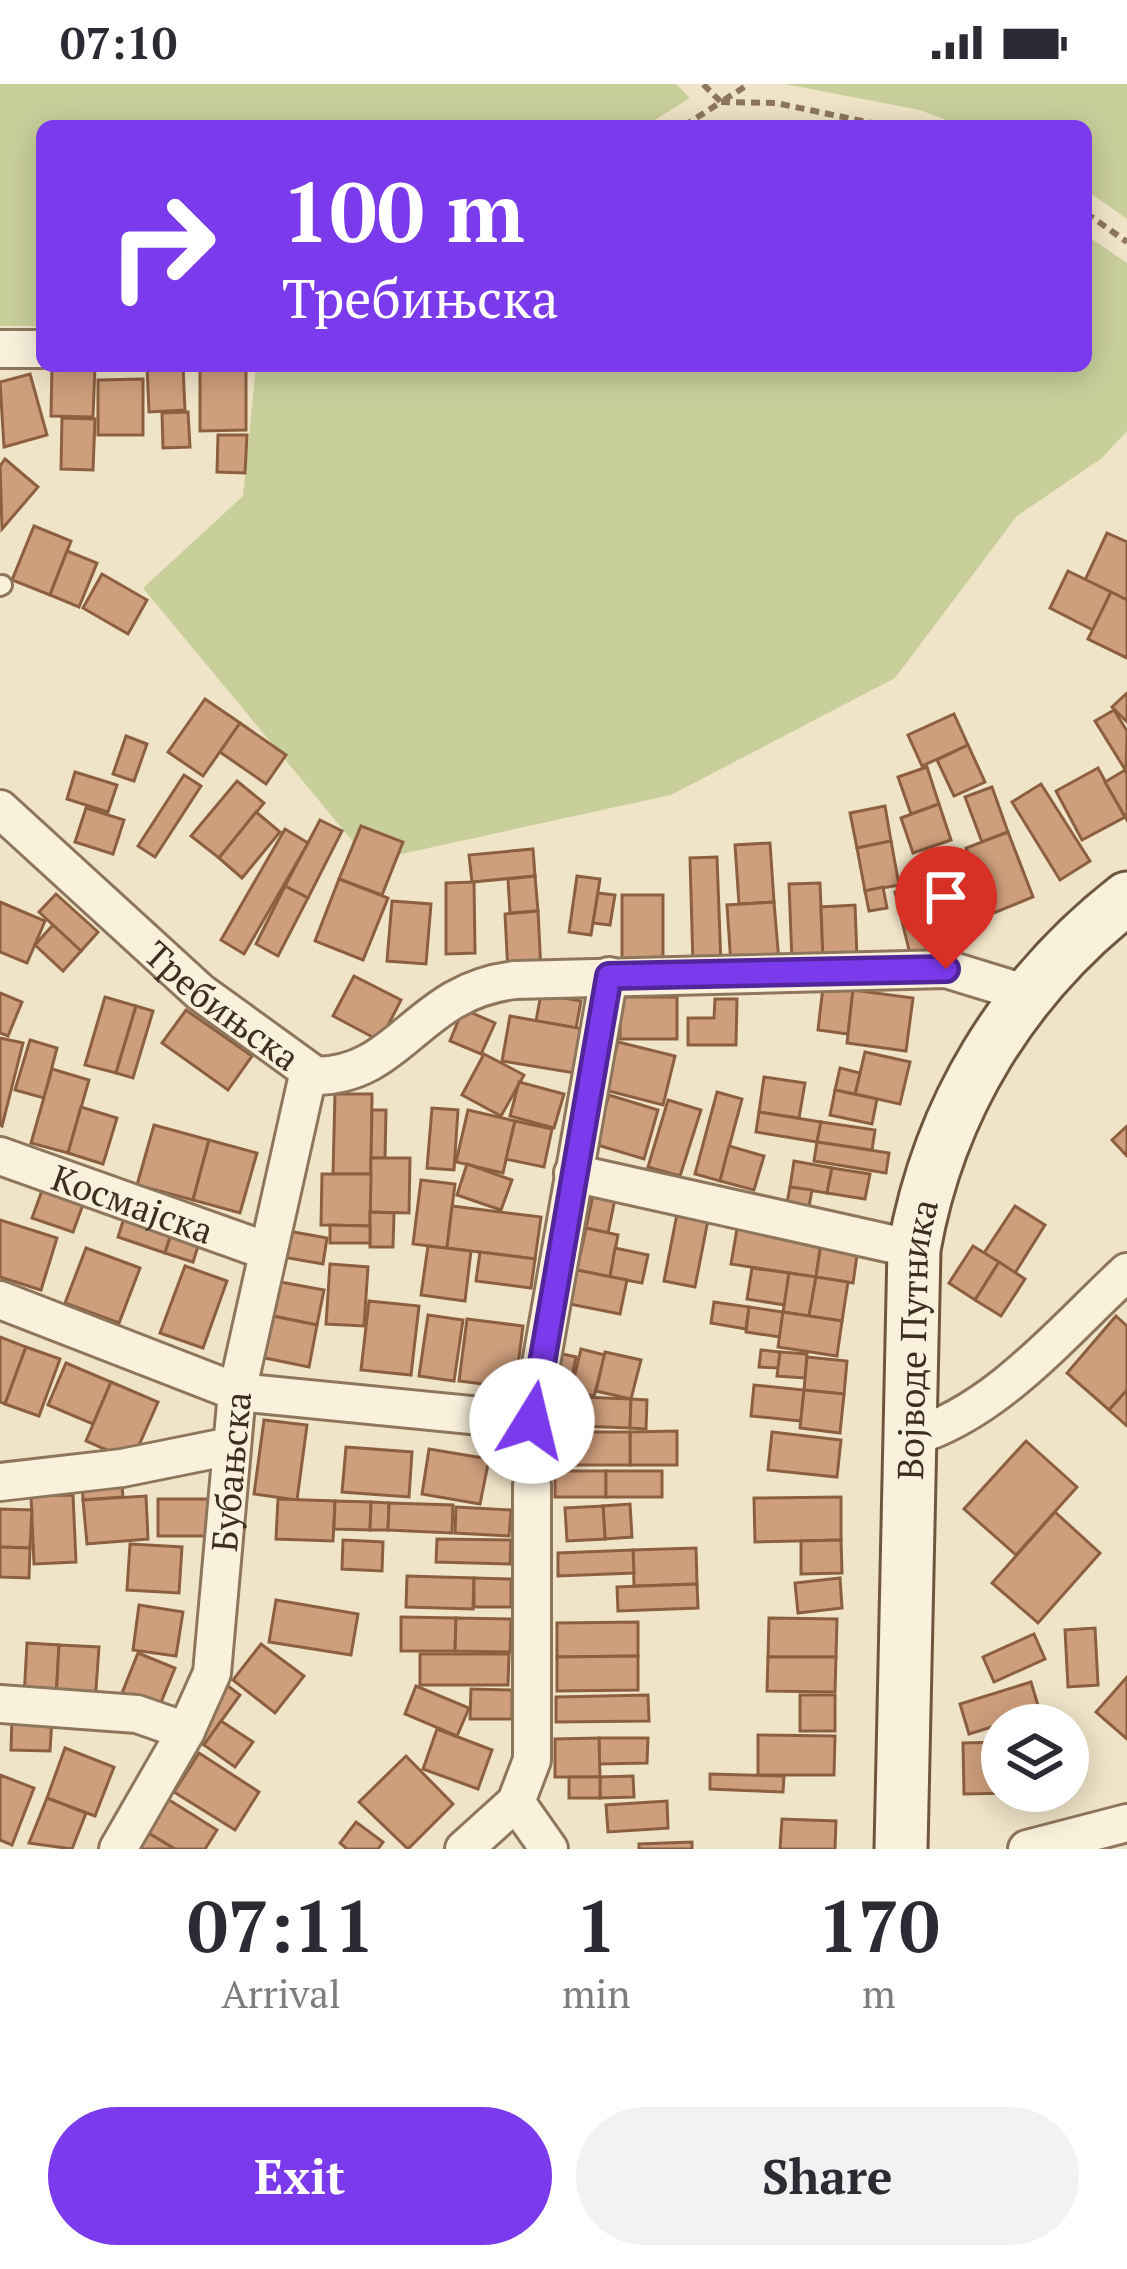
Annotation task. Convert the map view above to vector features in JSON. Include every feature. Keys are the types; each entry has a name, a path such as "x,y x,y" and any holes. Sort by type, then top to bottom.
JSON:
{"street":[{"path":"0,349 36,350"},
{"name":"Требињска","path":"5,824 200,992 308,1075 334,1076 366,1066 433,1009 479,986 609,976 946,969 970,972 1028,994"},
{"name":"Војводе Путника","path":"901,1849 914,1249 942,1136 982,1059 1028,994 1127,898"},
{"path":"0,1300 237,1391 532,1421 609,976"},
{"name":"Бубањска","path":"118,1849 205,1694 218,1642 237,1391 308,1075"},
{"name":"Космајска","path":"0,1156 267,1251"},
{"path":"573,1172 914,1249"},
{"path":"911,1437 949,1426 980,1405 1127,1273"},
{"path":"0,1482 122,1468 230,1446"},
{"path":"464,1849 515,1802 530,1773 534,1742 532,1485"},
{"path":"0,1704 137,1714 186,1731"},
{"path":"515,1802 549,1849"},
{"path":"1027,1849 1127,1822"}],"path":[{"path":"704,84 721,102 776,103 857,120"},
{"path":"693,120 749,84"},
{"path":"1092,217 1127,242"}],"green space":[{"path":"0,84 676,84 690,98 655,120 36,120 36,326 0,326"},
{"path":"784,84 1127,84 1127,219 1092,194 1092,120 946,120 920,110"},
{"path":"1092,239 1127,263 1127,431 1102,458 1017,516 895,678 671,795 369,861 143,588 243,496 255,372 1092,372"}],"building":[{"path":"52,372 95,372 93,417 51,416"},
{"path":"147,372 183,372 185,410 149,412"},
{"path":"200,372 246,372 246,430 200,431"},
{"path":"30,374 47,435 4,447 0,382"},
{"path":"143,379 143,435 98,435 98,380"},
{"path":"188,412 190,447 163,448 162,413"},
{"path":"62,418 95,419 93,470 61,469"},
{"path":"218,435 247,435 245,473 217,472"},
{"path":"5,459 38,487 2,529 0,466"},
{"path":"34,526 71,541 50,595 12,580"},
{"path":"1107,533 1127,542 1127,600 1085,580"},
{"path":"67,551 97,563 79,607 50,595"},
{"path":"1068,571 1111,592 1093,630 1050,608"},
{"path":"102,574 147,600 128,634 83,608"},
{"path":"1111,592 1127,600 1127,658 1088,639"},
{"path":"1127,693 1127,722 1112,707"},
{"path":"205,699 240,723 203,776 168,752"},
{"path":"1114,710 1127,731 1126,771 1095,721"},
{"path":"954,714 968,745 922,766 908,735"},
{"path":"240,723 286,755 266,784 220,752"},
{"path":"126,736 147,744 134,781 113,774"},
{"path":"968,745 985,782 954,796 937,760"},
{"path":"927,767 939,804 911,814 898,777"},
{"path":"1098,768 1125,817 1082,840 1056,791"},
{"path":"1125,770 1127,774 1127,820 1105,782"},
{"path":"75,772 117,785 108,812 67,799"},
{"path":"184,775 201,786 155,857 138,846"},
{"path":"237,781 264,803 219,858 191,836"},
{"path":"1041,784 1090,861 1060,880 1012,802"},
{"path":"992,787 1008,832 982,842 965,797"},
{"path":"939,804 951,840 913,853 901,818"},
{"path":"885,806 891,841 857,848 850,813"},
{"path":"86,808 124,820 113,854 75,842"},
{"path":"256,812 280,832 242,878 219,858"},
{"path":"320,820 342,831 308,898 285,886"},
{"path":"361,826 403,842 382,895 339,879"},
{"path":"285,829 308,843 244,954 221,940"},
{"path":"1008,832 1033,897 991,914 966,848"},
{"path":"891,841 899,885 865,891 857,848"},
{"path":"770,843 774,902 739,904 735,845"},
{"path":"533,849 535,876 472,882 469,855"},
{"path":"717,857 721,965 693,965 690,858"},
{"path":"535,876 538,911 510,913 508,879"},
{"path":"577,876 600,879 591,935 569,932"},
{"path":"339,879 388,898 363,960 315,941"},
{"path":"943,879 959,942 910,954 895,892"},
{"path":"474,882 475,953 446,954 446,883"},
{"path":"820,883 823,959 792,961 789,884"},
{"path":"285,886 308,898 278,956 256,944"},
{"path":"883,887 887,908 869,911 865,891"},
{"path":"598,893 615,895 610,925 593,923"},
{"path":"56,894 98,932 81,951 39,912"},
{"path":"622,895 663,895 663,960 622,961"},
{"path":"392,901 431,904 426,964 387,961"},
{"path":"0,902 45,921 27,963 0,952"},
{"path":"774,902 779,962 731,965 727,905"},
{"path":"855,905 857,958 823,959 821,907"},
{"path":"538,911 541,971 508,973 505,914"},
{"path":"53,925 81,951 63,971 35,945"},
{"path":"354,976 401,1000 380,1041 333,1016"},
{"path":"823,987 853,990 848,1034 818,1030"},
{"path":"853,990 913,998 906,1051 847,1043"},
{"path":"0,993 22,1002 8,1036 0,1033"},
{"path":"541,994 581,1001 576,1028 536,1021"},
{"path":"105,997 136,1006 116,1073 85,1065"},
{"path":"620,997 677,997 677,1039 620,1039"},
{"path":"715,999 737,999 736,1045 688,1045 688,1018 714,1018"},
{"path":"136,1006 153,1011 133,1078 116,1073"},
{"path":"463,1009 495,1023 481,1054 450,1041"},
{"path":"186,1010 252,1056 228,1090 162,1043"},
{"path":"510,1016 583,1029 575,1073 502,1061"},
{"path":"0,1038 23,1043 2,1126 0,1125"},
{"path":"30,1040 57,1048 44,1098 15,1090"},
{"path":"618,1042 675,1056 663,1105 605,1090"},
{"path":"865,1052 910,1062 900,1104 855,1094"},
{"path":"484,1054 524,1075 501,1116 462,1095"},
{"path":"840,1068 860,1073 855,1094 835,1090"},
{"path":"52,1069 89,1080 68,1153 31,1143"},
{"path":"764,1077 805,1083 799,1118 759,1112"},
{"path":"519,1082 564,1094 554,1128 510,1116"},
{"path":"835,1090 877,1099 872,1124 830,1115"},
{"path":"717,1092 742,1099 720,1181 695,1174"},
{"path":"335,1094 372,1094 371,1174 333,1174"},
{"path":"609,1095 658,1110 644,1159 594,1144"},
{"path":"668,1100 701,1110 680,1176 648,1167"},
{"path":"81,1107 117,1118 103,1164 68,1153"},
{"path":"432,1108 458,1110 454,1170 427,1168"},
{"path":"372,1110 386,1110 385,1158 371,1158"},
{"path":"468,1110 515,1121 503,1173 456,1162"},
{"path":"759,1112 821,1122 817,1142 756,1132"},
{"path":"515,1121 552,1129 544,1167 506,1159"},
{"path":"821,1122 875,1130 872,1150 817,1142"},
{"path":"154,1125 209,1140 193,1200 137,1185"},
{"path":"1127,1126 1127,1156 1112,1140"},
{"path":"209,1140 257,1153 240,1213 193,1200"},
{"path":"817,1142 889,1153 886,1173 814,1161"},
{"path":"729,1146 764,1156 754,1190 720,1181"},
{"path":"371,1158 410,1158 409,1213 370,1212"},
{"path":"794,1161 832,1168 827,1193 790,1187"},
{"path":"467,1164 512,1180 501,1210 457,1195"},
{"path":"832,1168 870,1174 865,1199 827,1193"},
{"path":"322,1174 371,1174 370,1226 321,1225"},
{"path":"421,1180 455,1184 447,1248 413,1244"},
{"path":"44,1185 85,1199 73,1232 32,1218"},
{"path":"790,1187 812,1190 808,1212 786,1208"},
{"path":"593,1195 615,1199 608,1233 586,1228"},
{"path":"452,1206 541,1217 535,1259 447,1248"},
{"path":"1015,1206 1045,1225 1015,1273 984,1253"},
{"path":"370,1212 394,1213 393,1247 370,1247"},
{"path":"677,1214 708,1220 695,1287 664,1281"},
{"path":"125,1215 172,1231 165,1253 118,1237"},
{"path":"0,1220 57,1238 41,1290 0,1277"},
{"path":"738,1223 822,1236 816,1277 731,1264"},
{"path":"330,1225 370,1226 370,1243 330,1243"},
{"path":"586,1228 618,1235 610,1277 577,1270"},
{"path":"172,1231 200,1240 193,1262 165,1253"},
{"path":"288,1231 327,1238 323,1264 283,1257"},
{"path":"822,1236 859,1242 853,1283 816,1277"},
{"path":"428,1246 471,1251 465,1301 421,1295"},
{"path":"973,1246 999,1262 975,1300 949,1283"},
{"path":"86,1248 140,1268 119,1323 65,1303"},
{"path":"615,1248 648,1255 642,1283 610,1277"},
{"path":"480,1252 535,1259 531,1288 476,1281"},
{"path":"999,1262 1025,1279 1001,1316 975,1300"},
{"path":"330,1264 368,1267 364,1326 326,1324"},
{"path":"185,1266 227,1281 203,1348 160,1333"},
{"path":"752,1268 789,1273 785,1305 747,1299"},
{"path":"577,1270 627,1280 620,1314 570,1304"},
{"path":"789,1273 816,1277 809,1316 783,1312"},
{"path":"816,1277 848,1282 842,1321 809,1316"},
{"path":"275,1281 324,1290 317,1325 268,1315"},
{"path":"369,1301 419,1306 411,1375 361,1370"},
{"path":"714,1302 749,1307 746,1329 711,1323"},
{"path":"749,1307 783,1312 780,1337 746,1332"},
{"path":"783,1312 842,1321 837,1356 778,1347"},
{"path":"268,1315 317,1325 309,1367 260,1357"},
{"path":"428,1315 463,1320 454,1381 419,1376"},
{"path":"1116,1316 1127,1326 1127,1390 1109,1410 1067,1373"},
{"path":"467,1319 523,1326 515,1388 459,1381"},
{"path":"0,1337 26,1347 5,1404 0,1402"},
{"path":"26,1347 60,1359 39,1416 5,1404"},
{"path":"581,1349 605,1355 594,1396 571,1391"},
{"path":"761,1350 780,1352 778,1368 759,1367"},
{"path":"605,1352 641,1360 631,1399 596,1391"},
{"path":"780,1352 807,1354 805,1378 777,1376"},
{"path":"558,1353 576,1357 568,1396 550,1392"},
{"path":"807,1357 847,1361 844,1394 804,1390"},
{"path":"66,1363 111,1382 93,1424 48,1405"},
{"path":"111,1382 158,1402 132,1461 86,1441"},
{"path":"754,1385 804,1390 801,1421 751,1416"},
{"path":"804,1390 844,1394 840,1433 800,1428"},
{"path":"1127,1390 1127,1426 1109,1410"},
{"path":"553,1396 631,1399 630,1428 551,1425"},
{"path":"631,1399 647,1400 646,1429 630,1428"},
{"path":"264,1420 307,1425 297,1500 254,1494"},
{"path":"677,1431 677,1465 630,1465 630,1432"},
{"path":"574,1432 630,1432 630,1465 573,1465"},
{"path":"772,1432 841,1440 837,1477 768,1470"},
{"path":"1026,1441 1077,1487 1016,1555 964,1509"},
{"path":"346,1447 412,1452 409,1497 342,1492"},
{"path":"429,1449 489,1459 480,1504 422,1494"},
{"path":"555,1471 606,1471 606,1497 555,1497"},
{"path":"606,1471 662,1471 662,1497 606,1497"},
{"path":"121,1475 123,1497 83,1500 82,1478"},
{"path":"73,1495 76,1562 34,1564 31,1496"},
{"path":"146,1496 148,1539 87,1544 83,1500"},
{"path":"841,1497 841,1540 755,1542 754,1498"},
{"path":"158,1499 208,1499 208,1536 158,1536"},
{"path":"278,1499 335,1501 333,1541 276,1539"},
{"path":"335,1501 371,1502 370,1530 334,1529"},
{"path":"371,1502 389,1503 388,1530 370,1530"},
{"path":"389,1503 453,1505 452,1533 388,1530"},
{"path":"630,1504 632,1537 605,1539 603,1506"},
{"path":"603,1506 605,1539 567,1541 565,1508"},
{"path":"456,1507 511,1510 509,1536 455,1533"},
{"path":"0,1509 32,1510 30,1548 0,1547"},
{"path":"1055,1512 1100,1553 1038,1623 992,1583"},
{"path":"437,1539 511,1540 510,1564 436,1562"},
{"path":"343,1540 383,1542 382,1571 342,1569"},
{"path":"841,1540 842,1573 801,1574 801,1541"},
{"path":"130,1544 182,1547 179,1593 127,1590"},
{"path":"0,1547 30,1548 29,1578 0,1577"},
{"path":"696,1548 697,1584 634,1586 633,1550"},
{"path":"633,1550 634,1573 558,1576 558,1553"},
{"path":"407,1576 474,1578 473,1609 406,1607"},
{"path":"474,1578 511,1579 511,1607 474,1607"},
{"path":"840,1578 842,1608 798,1613 795,1583"},
{"path":"697,1584 698,1608 618,1611 617,1587"},
{"path":"276,1600 358,1614 351,1655 269,1642"},
{"path":"139,1605 183,1612 176,1656 133,1650"},
{"path":"401,1617 456,1618 455,1651 401,1651"},
{"path":"456,1618 511,1619 510,1652 455,1651"},
{"path":"769,1618 837,1619 836,1657 768,1657"},
{"path":"638,1622 638,1656 557,1657 557,1623"},
{"path":"1095,1628 1098,1685 1068,1687 1065,1630"},
{"path":"1034,1634 1045,1659 994,1682 983,1657"},
{"path":"27,1643 59,1645 56,1700 24,1698"},
{"path":"261,1644 304,1676 275,1713 233,1680"},
{"path":"59,1645 99,1647 95,1703 56,1700"},
{"path":"138,1653 175,1668 157,1712 120,1698"},
{"path":"420,1654 509,1654 508,1685 420,1685"},
{"path":"638,1656 638,1690 557,1691 557,1657"},
{"path":"768,1657 836,1657 835,1692 767,1691"},
{"path":"1127,1677 1127,1739 1096,1712"},
{"path":"1031,1682 1038,1704 981,1704 981,1730 969,1734 960,1704"},
{"path":"224,1683 240,1695 204,1745 188,1733"},
{"path":"416,1686 469,1708 457,1736 405,1714"},
{"path":"471,1689 512,1690 512,1719 470,1719"},
{"path":"648,1695 649,1721 556,1722 556,1697"},
{"path":"800,1695 835,1695 835,1731 800,1731"},
{"path":"12,1716 52,1718 50,1751 11,1750"},
{"path":"221,1721 253,1742 235,1767 204,1745"},
{"path":"437,1729 492,1750 478,1789 423,1769"},
{"path":"758,1735 835,1736 834,1775 758,1775"},
{"path":"599,1738 648,1738 647,1763 599,1764"},
{"path":"599,1738 600,1777 555,1777 555,1739"},
{"path":"963,1743 981,1743 981,1794 964,1794"},
{"path":"65,1748 114,1767 95,1816 47,1798"},
{"path":"199,1753 259,1792 235,1830 174,1792"},
{"path":"406,1756 453,1804 408,1849 359,1802"},
{"path":"710,1774 784,1776 783,1792 710,1789"},
{"path":"0,1775 34,1788 12,1845 0,1840"},
{"path":"633,1776 634,1797 600,1798 600,1777"},
{"path":"569,1777 600,1777 600,1798 569,1798"},
{"path":"47,1798 86,1813 72,1849 29,1843"},
{"path":"166,1798 217,1830 205,1849 175,1849 145,1831"},
{"path":"667,1801 668,1828 608,1832 606,1805"},
{"path":"782,1819 836,1821 835,1849 780,1849"},
{"path":"356,1822 383,1842 378,1849 347,1849 340,1843"},
{"path":"145,1831 175,1849 134,1849"},
{"path":"692,1842 692,1849 639,1849 639,1844"}],"route":[{"path":"532,1421 609,976 946,969"}]}
